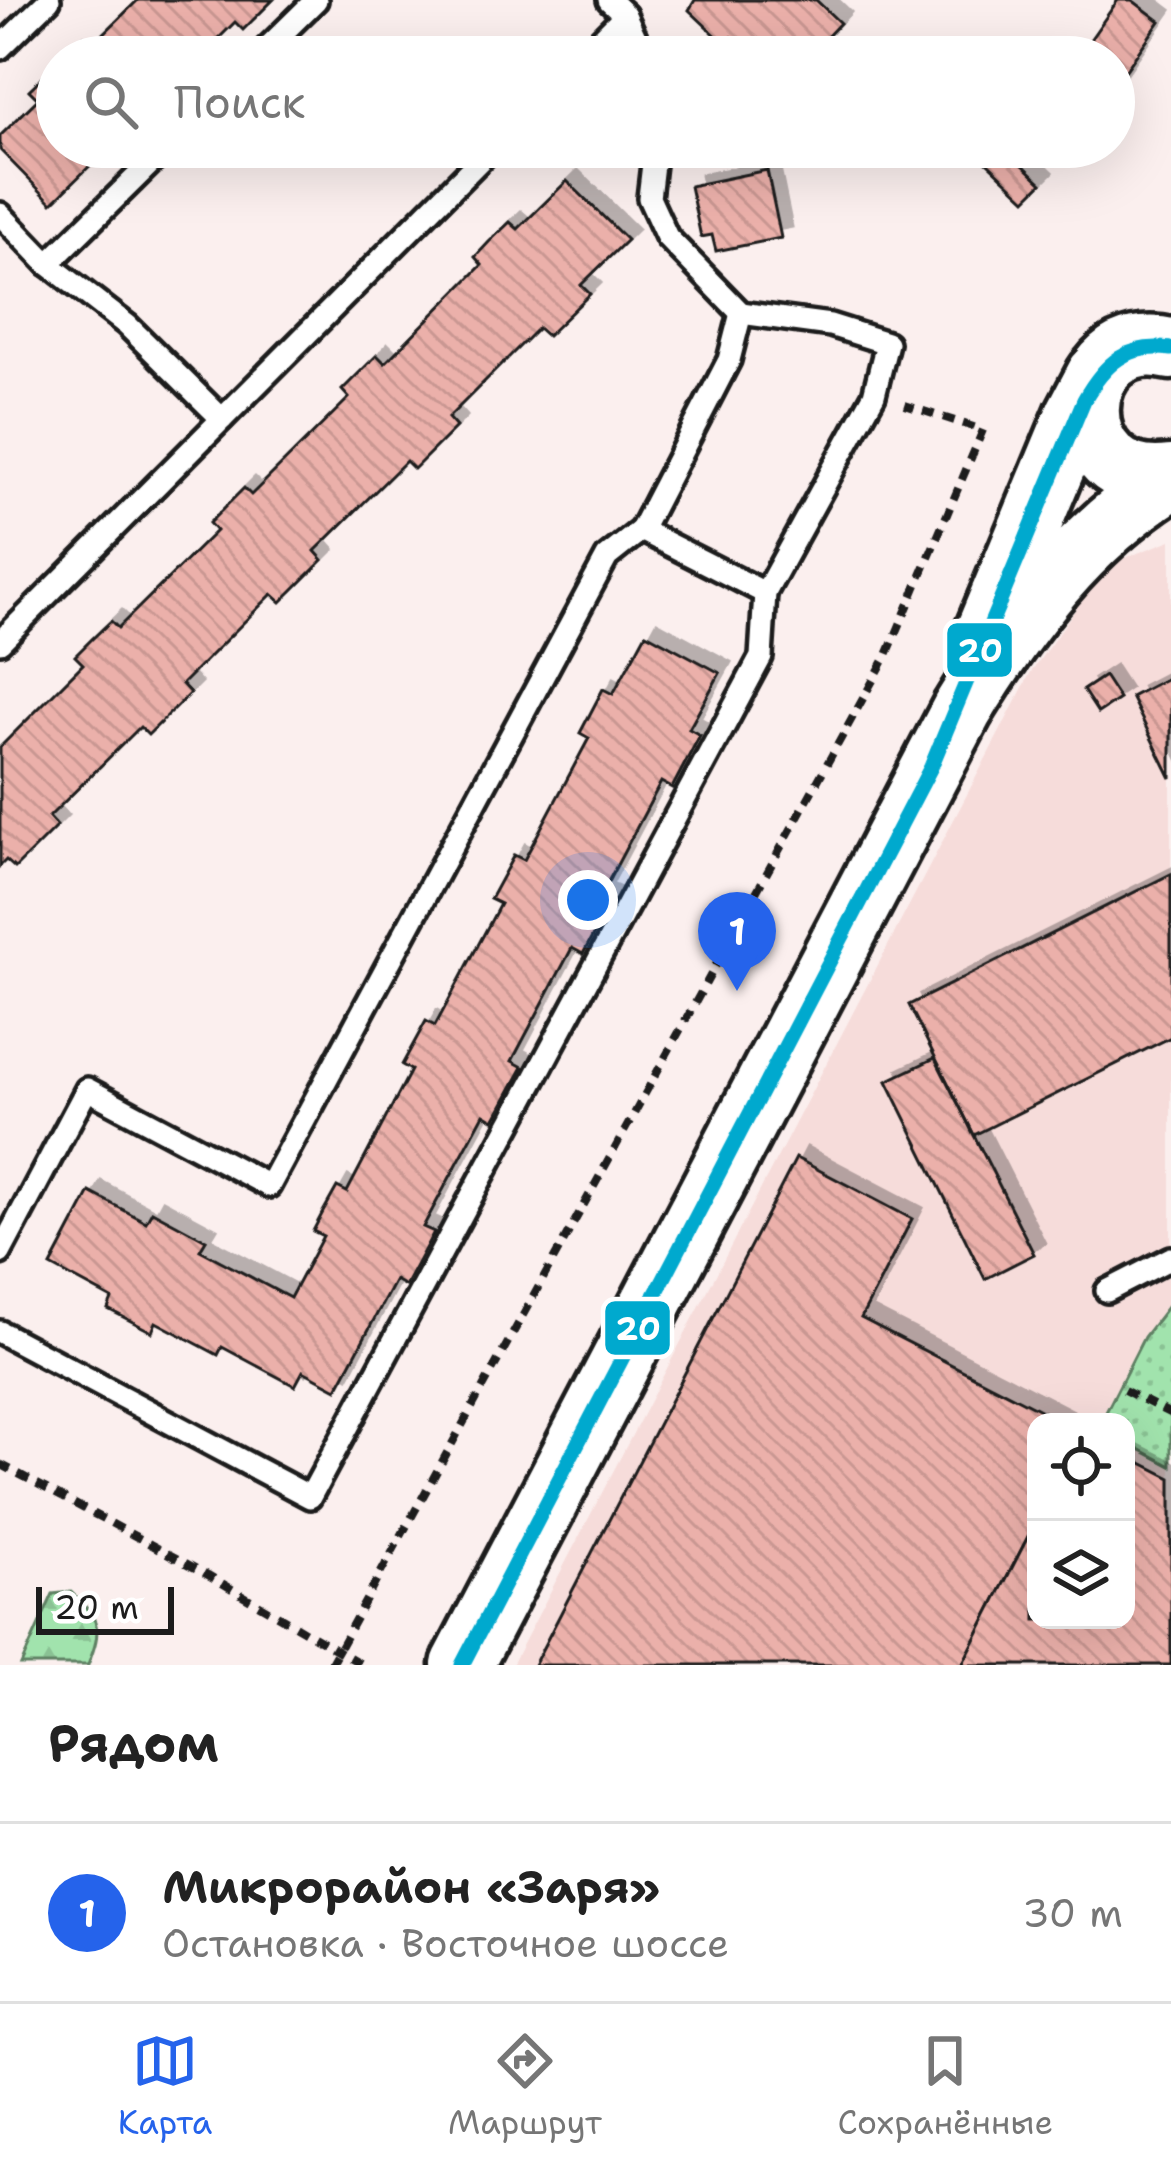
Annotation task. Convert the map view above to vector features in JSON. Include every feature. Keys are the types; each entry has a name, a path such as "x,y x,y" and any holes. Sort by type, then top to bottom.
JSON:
{"main road":[{"path":"931,767 1076,415 1097,375 1123,351 1151,344 1171,349"},
{"path":"1097,375 1087,402 1089,429 1106,458 1133,475 1171,477"},
{"path":"462,1665 931,767 994,657 1041,596 1105,527 1171,477"}],"lane":[{"path":"0,48 49,0"},
{"path":"279,36 316,0"},
{"path":"598,36 617,8 632,36"},
{"path":"48,264 146,168"},
{"path":"0,642 473,168"},
{"path":"0,1332 310,1497 761,657 765,593 874,395 887,343 830,325 741,313 668,237 649,198 653,168"},
{"path":"0,214 48,264 127,325 222,419"},
{"path":"0,1253 87,1089 269,1186 607,557 641,530 729,360 741,313"},
{"path":"641,530 765,593"},
{"path":"1107,1292 1171,1258"}],"path":[{"path":"330,1665 886,655 983,430 874,395"},
{"path":"1124,1390 1171,1414"},
{"path":"0,1464 208,1575 363,1665"}],"shaded area":[{"path":"1171,540 1171,1665 512,1665 1031,672 1107,565"}],"green space":[{"path":"1171,1302 1171,1466 1135,1447 1135,1413 1106,1413 1144,1337"},
{"path":"71,1592 96,1625 88,1665 21,1665 53,1594"}],"building":[{"path":"138,0 273,0 243,30 235,22 221,36 101,36"},
{"path":"695,0 816,0 840,23 828,36 717,36 689,10"},
{"path":"1118,0 1132,0 1160,21 1135,57 1135,36 1093,36"},
{"path":"36,101 36,168 88,168 52,203 0,150 0,136"},
{"path":"993,168 1026,168 1042,183 1026,199"},
{"path":"767,170 781,238 716,251 712,235 701,237 690,186"},
{"path":"567,181 627,240 581,285 590,294 547,336 538,328 448,418 456,427 414,469 406,461 315,551 323,560 281,602 272,594 182,684 190,693 148,735 140,727 49,817 57,826 15,868 6,860 0,866 0,747 83,664 75,656 111,621 118,628 216,531 209,523 244,488 251,495 349,398 342,390 377,355 385,363 482,265 475,257 489,242 510,222 518,229"},
{"path":"646,633 720,673 689,729 700,735 672,788 661,782 601,895 612,900 583,954 572,948 512,1061 523,1067 494,1120 484,1114 423,1227 434,1232 405,1286 395,1280 337,1389 303,1371 295,1386 222,1347 218,1355 156,1322 152,1332 108,1309 112,1299 51,1266 90,1192 146,1222 152,1211 206,1240 200,1250 290,1298 323,1236 313,1231 323,1212 337,1187 347,1192 411,1070 402,1065 426,1021 435,1026 500,904 490,899 514,855 524,860 589,738 580,733 603,689 613,694"},
{"path":"1104,676 1119,699 1098,713 1083,690"},
{"path":"1171,676 1171,778 1131,697"},
{"path":"1171,874 1171,1037 974,1135 909,1005"},
{"path":"935,1058 1034,1254 985,1279 887,1081"},
{"path":"796,1158 912,1219 861,1318 1046,1413 1027,1413 1027,1539 962,1665 534,1665"},
{"path":"1135,1460 1171,1478 1171,1665 962,1665 1027,1539 1027,1629 1135,1629"}],"transit line":[{"name":"20","path":"462,1665 931,767 1084,400 1119,358 1142,349 1171,349"}],"place":[{"name":"Микрорайон «Заря»","path":"737,991"}]}
